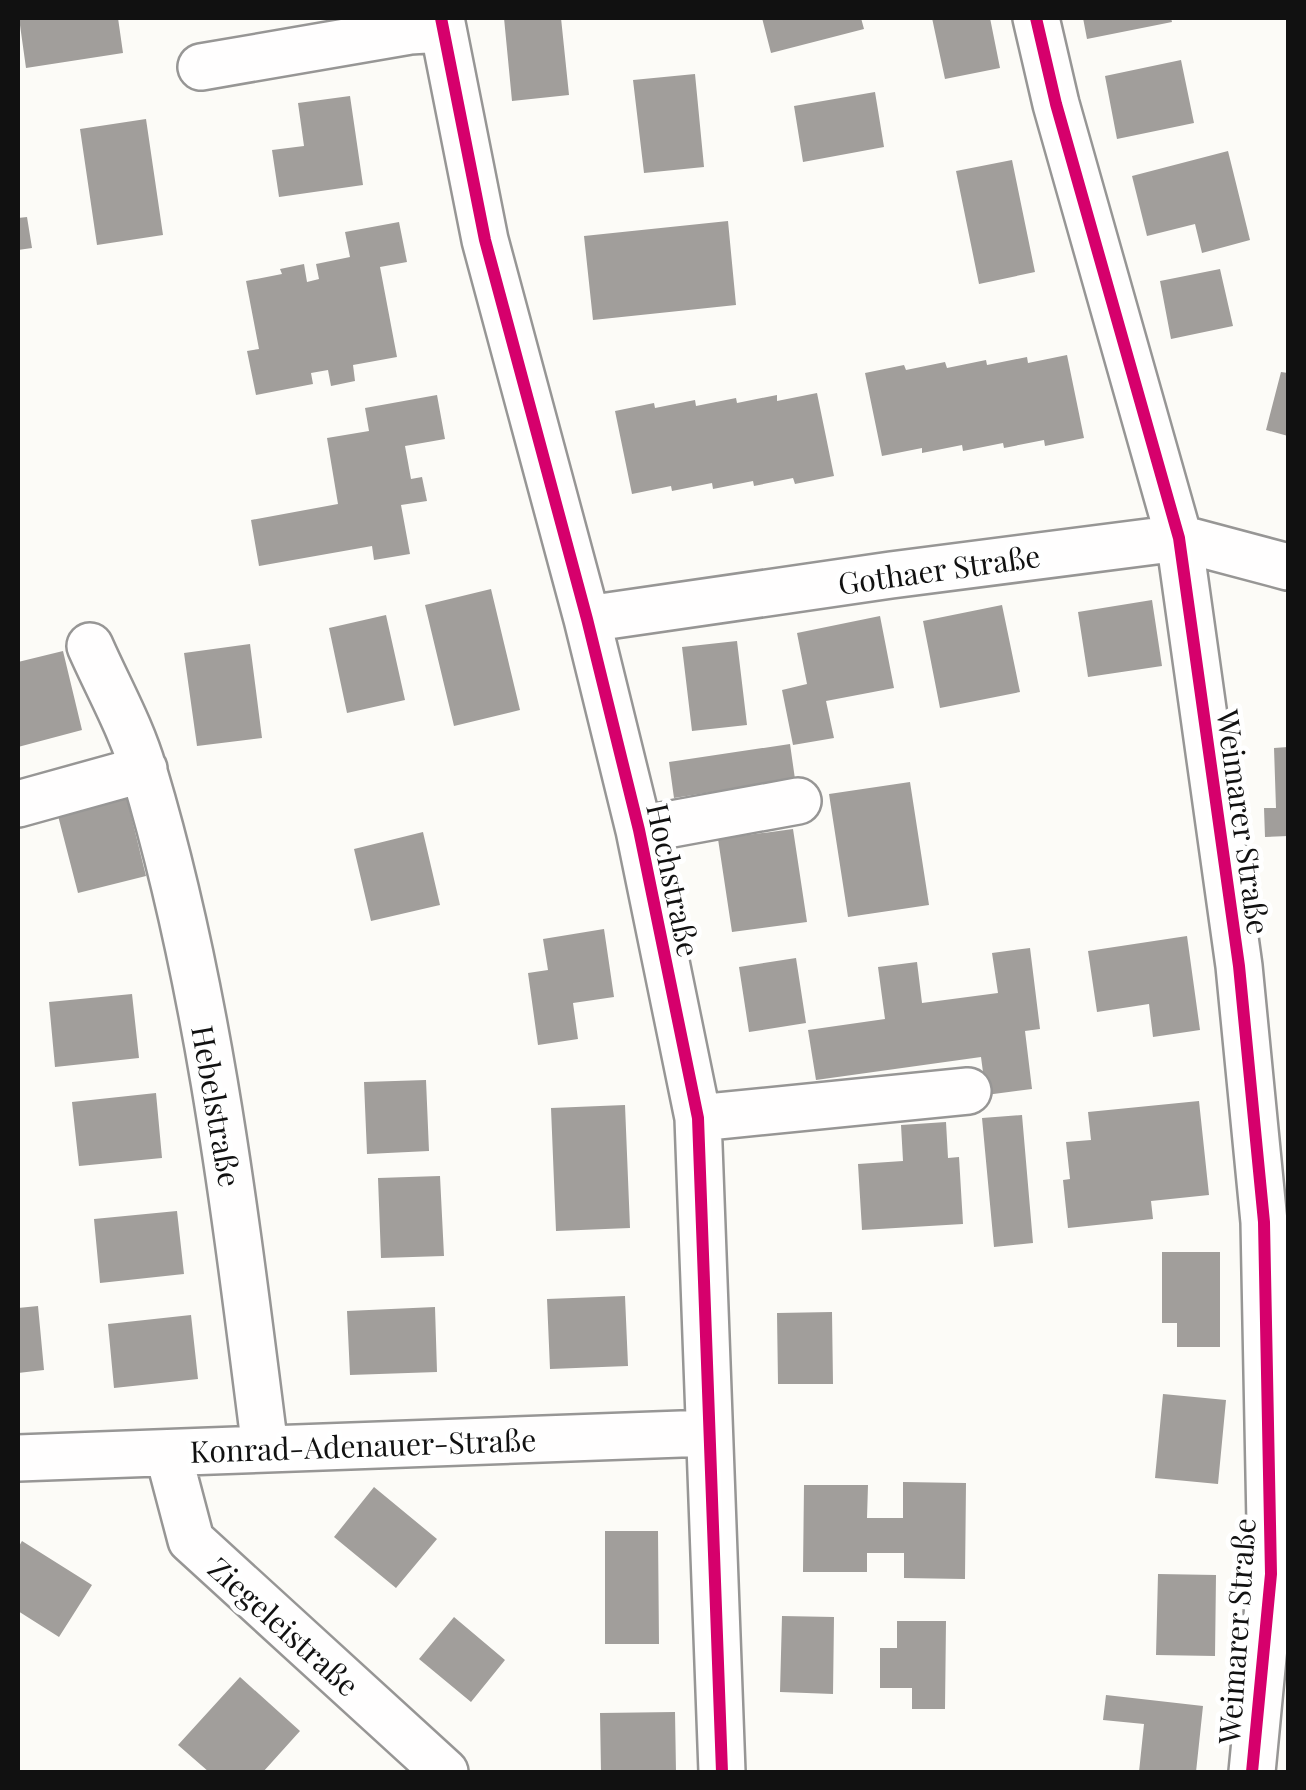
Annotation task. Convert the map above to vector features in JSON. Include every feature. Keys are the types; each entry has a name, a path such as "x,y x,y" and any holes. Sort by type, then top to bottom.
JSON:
{"street":[{"name":"Weimarer Straße","path":"1036,18 1056,104 1180,538 1239,966 1264,1222 1271,1574 1252,1772"},
{"path":"201,67 441,23"},
{"name":"Hochstraße","path":"441,23 485,240 639,830 698,1118 722,1772"},
{"name":"Gothaer Straße","path":"587,619 1180,538 1288,567"},
{"name":"Hebelstraße","path":"90,646 144,769 192,966 231,1178 265,1448"},
{"path":"18,804 144,769"},
{"path":"639,830 798,801"},
{"path":"698,1118 968,1091"},
{"name":"Konrad-Adenauer-Straße","path":"18,1458 709,1433"},
{"name":"Ziegeleistraße","path":"168,1452 191,1540 445,1772"}],"building":[{"path":"19,18 118,18 123,53 26,68"},
{"path":"504,18 561,18 569,95 512,101"},
{"path":"762,18 861,18 864,29 771,53"},
{"path":"932,18 990,18 1000,68 945,79"},
{"path":"1083,18 1171,18 1172,22 1087,39"},
{"path":"1181,60 1194,123 1117,139 1105,76"},
{"path":"695,74 704,167 644,173 633,80"},
{"path":"875,92 884,147 803,162 794,106"},
{"path":"350,96 363,185 279,197 272,150 304,146 298,103"},
{"path":"146,119 163,235 97,245 80,129"},
{"path":"1228,151 1250,240 1202,253 1195,224 1147,236 1132,176"},
{"path":"1012,160 1035,272 979,284 956,171"},
{"path":"27,217 32,248 18,250 18,218"},
{"path":"728,221 736,305 593,320 584,236"},
{"path":"399,222 407,262 380,267 397,357 353,365 355,381 331,386 328,370 311,373 313,384 256,395 247,351 259,349 246,281 282,274 280,269 304,264 307,282 319,279 316,264 350,257 345,232"},
{"path":"1220,269 1233,326 1171,339 1160,281"},
{"path":"1067,355 1084,438 1045,446 1044,440 963,451 962,445 882,456 865,373 945,362 947,368 1027,357 1028,363"},
{"path":"1281,372 1288,373 1288,436 1266,430"},
{"path":"817,393 834,476 795,484 793,478 713,489 712,483 672,491 671,486 632,494 615,411 654,403 655,408 695,400 696,406 777,395 777,401"},
{"path":"437,395 445,439 405,446 411,479 422,477 427,501 401,505 410,554 374,560 372,546 259,566 251,520 338,504 327,438 369,431 365,408"},
{"path":"491,589 520,710 454,726 425,605"},
{"path":"1152,600 1162,666 1088,677 1078,612"},
{"path":"1002,605 1020,692 940,708 923,621"},
{"path":"386,615 405,700 347,713 329,628"},
{"path":"880,616 894,688 826,701 834,738 793,745 782,690 807,684 797,633"},
{"path":"737,641 747,725 692,731 682,647"},
{"path":"250,644 262,738 197,746 184,653"},
{"path":"63,651 82,730 18,747 18,662"},
{"path":"790,744 795,779 674,798 669,762"},
{"path":"1288,747 1288,836 1265,837 1264,808 1276,808 1274,748"},
{"path":"910,782 929,905 848,917 829,794"},
{"path":"125,791 146,876 78,893 56,808"},
{"path":"793,829 807,922 732,932 718,839"},
{"path":"423,832 440,905 371,921 354,849"},
{"path":"604,929 614,997 573,1003 578,1039 538,1045 528,973 548,970 543,939"},
{"path":"1187,936 1200,1030 1153,1037 1149,1004 1097,1012 1088,951"},
{"path":"1030,948 1040,1029 1025,1031 1032,1089 986,1095 981,1057 816,1080 808,1030 885,1019 878,967 917,962 922,1003 998,993 992,953"},
{"path":"796,958 806,1023 749,1032 739,967"},
{"path":"132,994 139,1058 55,1067 49,1002"},
{"path":"426,1080 429,1151 367,1154 364,1082"},
{"path":"156,1093 162,1158 79,1166 72,1102"},
{"path":"1199,1101 1209,1195 1151,1201 1153,1219 1068,1228 1063,1180 1070,1179 1066,1142 1091,1140 1088,1112"},
{"path":"625,1105 630,1228 556,1231 551,1108"},
{"path":"1022,1115 1033,1243 994,1247 982,1118"},
{"path":"946,1122 948,1158 959,1157 963,1224 862,1230 858,1164 903,1161 901,1125"},
{"path":"440,1176 444,1256 381,1258 378,1178"},
{"path":"177,1211 184,1274 100,1283 94,1219"},
{"path":"1162,1252 1220,1252 1220,1347 1177,1347 1177,1323 1162,1323"},
{"path":"625,1296 628,1366 550,1369 547,1299"},
{"path":"38,1306 44,1370 18,1373 18,1308"},
{"path":"435,1307 437,1372 350,1375 347,1311"},
{"path":"832,1312 833,1384 778,1384 777,1313"},
{"path":"191,1315 198,1379 114,1388 108,1324"},
{"path":"1163,1394 1226,1400 1218,1484 1155,1478"},
{"path":"903,1482 966,1483 965,1579 904,1578 904,1553 867,1553 867,1572 803,1572 804,1485 868,1485 867,1518 903,1518"},
{"path":"374,1487 437,1539 396,1588 334,1537"},
{"path":"605,1531 658,1531 659,1644 605,1644"},
{"path":"22,1541 92,1585 59,1637 18,1611 18,1548"},
{"path":"1158,1574 1216,1575 1215,1656 1156,1655"},
{"path":"782,1616 834,1617 833,1694 780,1692"},
{"path":"454,1617 505,1660 471,1702 419,1659"},
{"path":"897,1621 946,1621 945,1709 912,1709 912,1688 880,1688 880,1648 897,1648"},
{"path":"240,1677 300,1731 263,1772 209,1772 178,1745"},
{"path":"1106,1695 1203,1706 1196,1772 1139,1772 1144,1724 1103,1720"},
{"path":"675,1712 676,1772 601,1772 600,1713"}],"cycle path":[{"path":"441,18 485,240 639,830 698,1118 722,1772"},
{"path":"1036,18 1056,104 1179,538 1239,966 1264,1222 1271,1574 1252,1772"}]}
